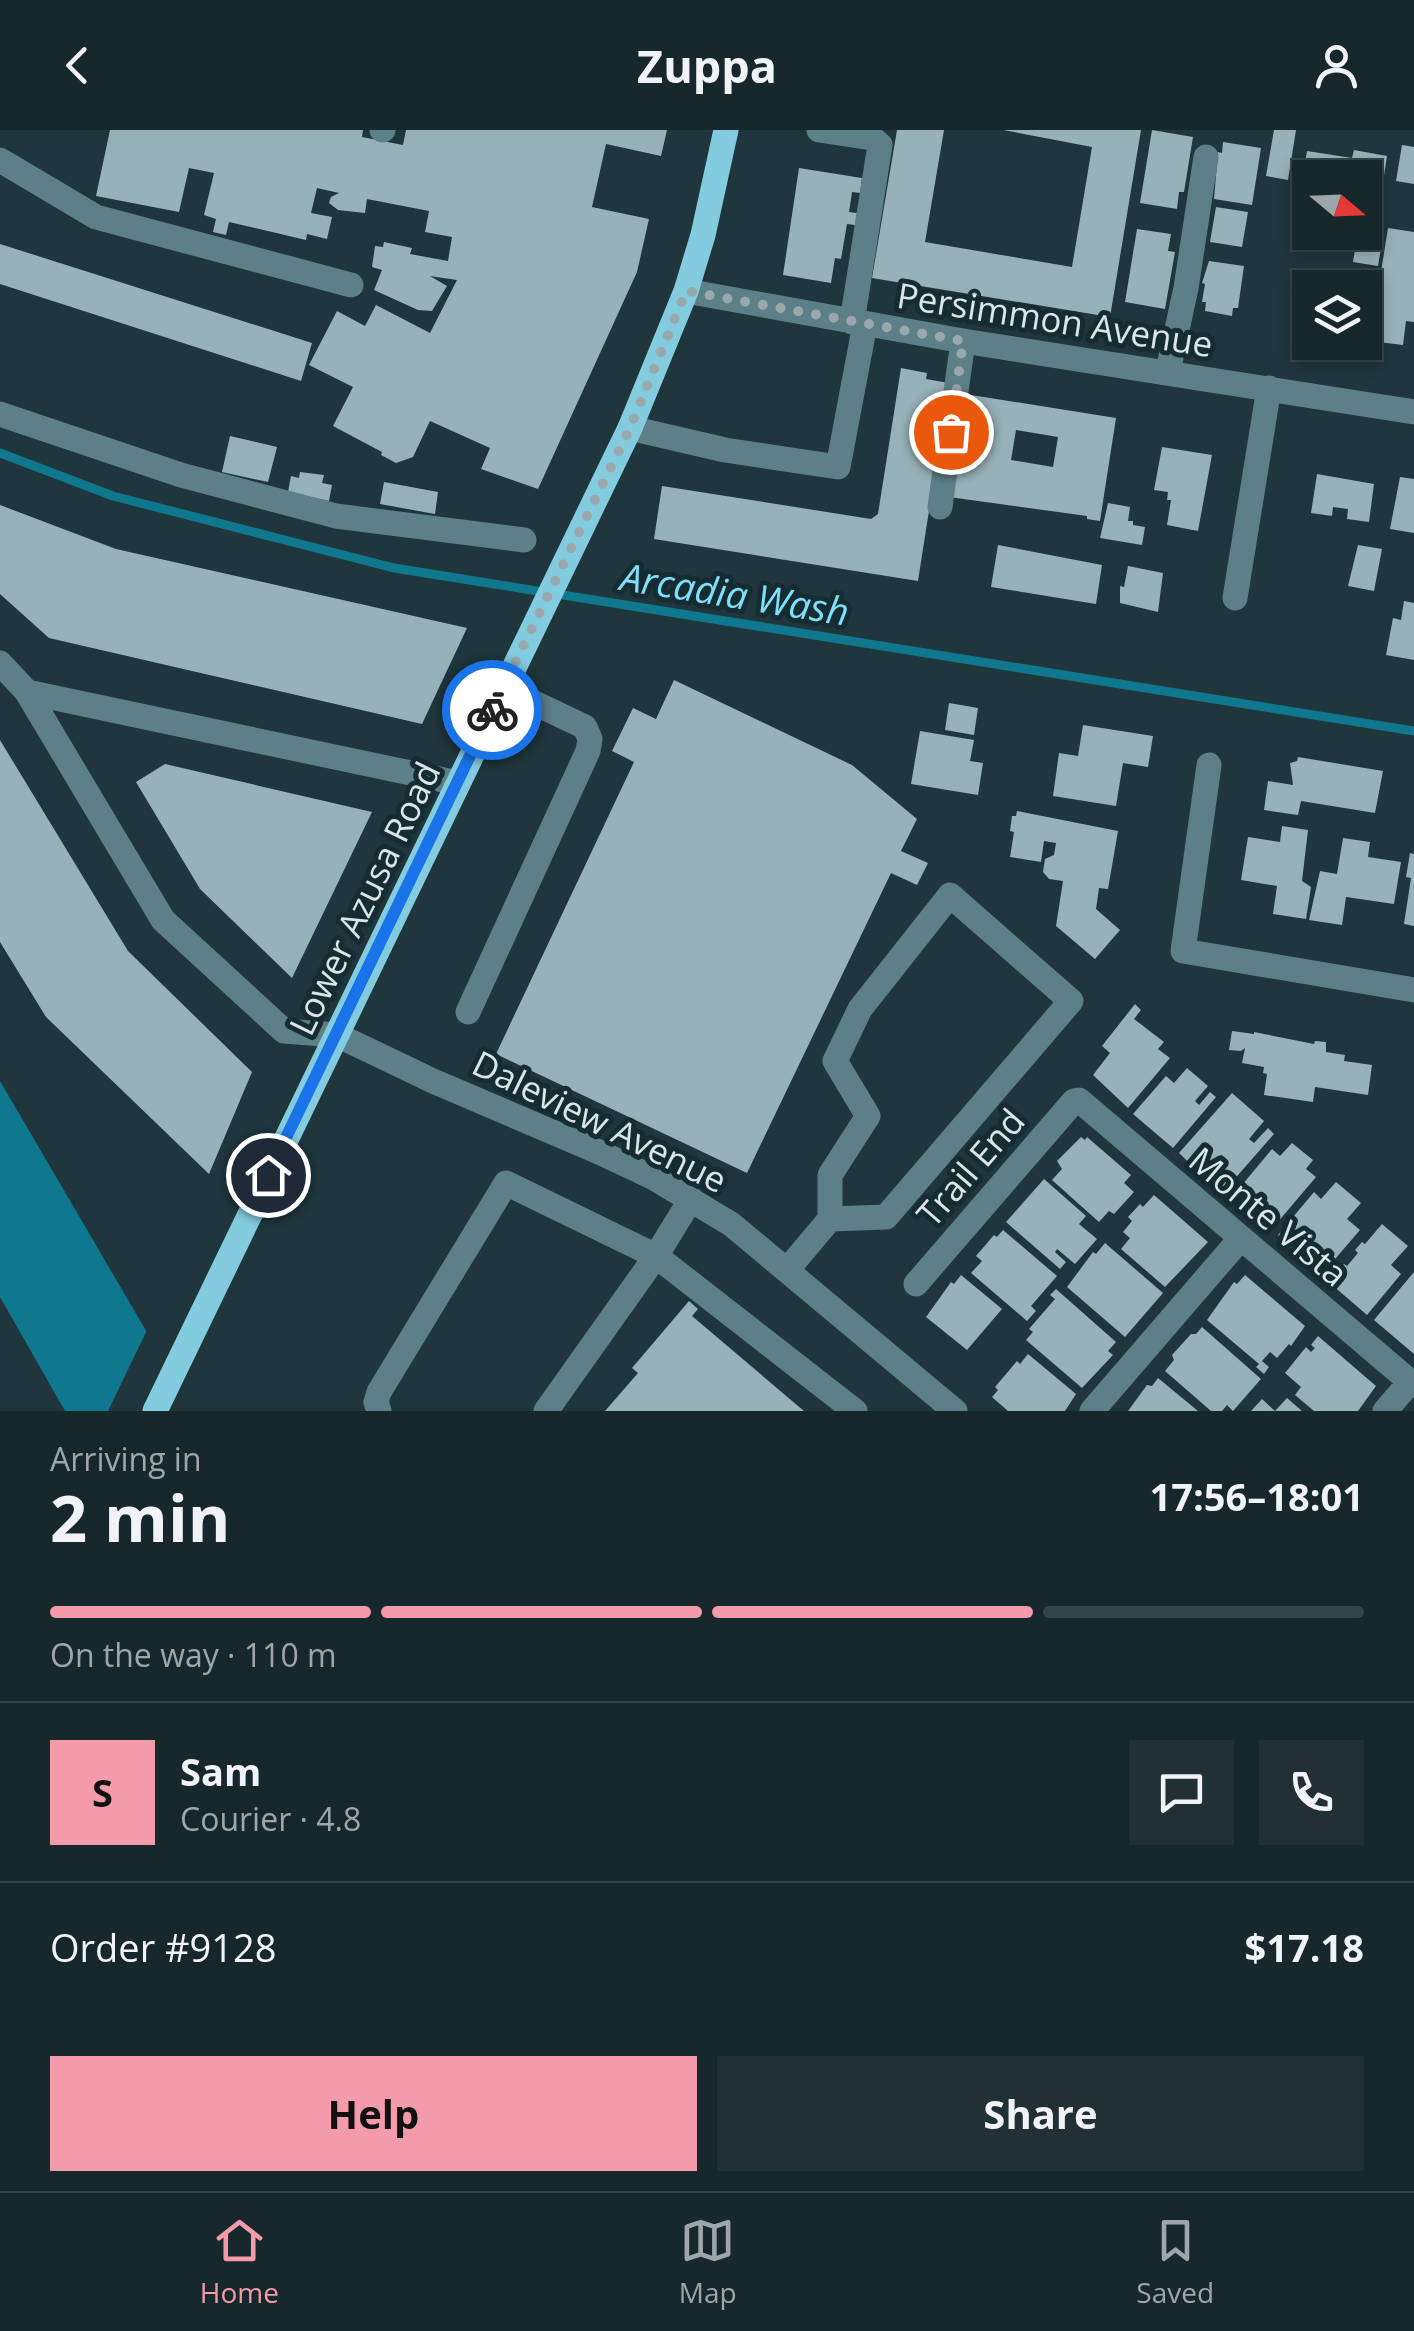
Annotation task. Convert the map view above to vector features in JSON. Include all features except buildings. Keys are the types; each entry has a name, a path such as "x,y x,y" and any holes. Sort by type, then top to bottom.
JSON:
{"main road":[{"name":"Lower Azusa Road","path":"155,1411 630,428 686,291 704,235 726,130"}],"street":[{"path":"630,428 724,450 838,467 880,145 872,138 819,130"},
{"path":"1168,371 1186,288 1206,157"},
{"path":"0,160 96,216 351,285"},
{"name":"Persimmon Avenue","path":"686,291 963,341 1414,412"},
{"path":"940,507 963,341"},
{"path":"1234,598 1269,388"},
{"path":"0,414 181,475 336,516 524,540"},
{"path":"0,663 27,692 163,920 284,1031 337,1035"},
{"path":"468,1012 588,751 590,739 585,726 503,688"},
{"path":"27,692 458,784"},
{"path":"1209,765 1184,951 1414,990"},
{"path":"787,1270 830,1219 830,1174 868,1116 835,1062 860,1009 950,895 1071,1001 886,1217 830,1219"},
{"name":"Daleview Avenue","path":"337,1035 432,1081 599,1152 691,1199 731,1224 954,1411"},
{"name":"Monte Vista","path":"1079,1100 1412,1384"},
{"name":"Trail End","path":"916,1284 1074,1101 1079,1100"},
{"path":"379,1411 379,1392 506,1183 656,1256 855,1411"},
{"path":"546,1411 656,1256 691,1199"},
{"path":"1092,1411 1240,1238"},
{"path":"1385,1411 1412,1384"}],"water":[{"path":"0,1081 193,1411 65,1411 0,1297"}],"pier":[{"path":"149,1326 197,1408 198,1411 108,1411"}],"waterway":[{"name":"Arcadia Wash","path":"0,453 113,496 394,568 1414,731"}],"way so far":[{"path":"492,710 630,428 686,291 963,341 951,432"}],"route":[{"path":"268,1175 492,710"}]}
